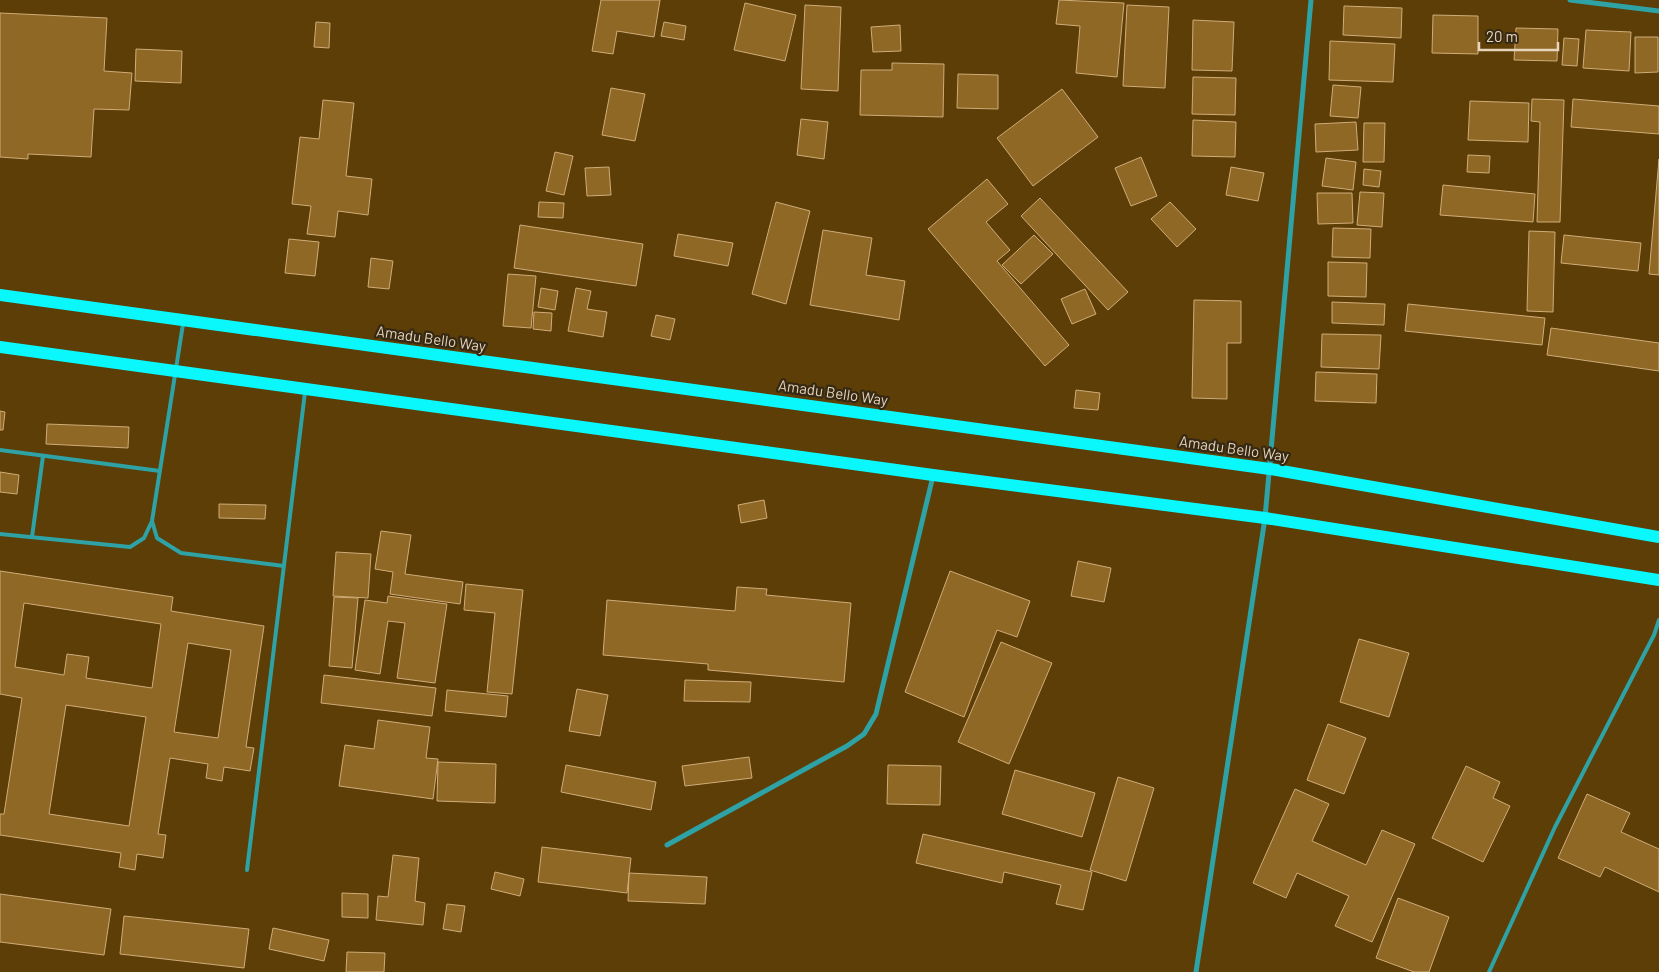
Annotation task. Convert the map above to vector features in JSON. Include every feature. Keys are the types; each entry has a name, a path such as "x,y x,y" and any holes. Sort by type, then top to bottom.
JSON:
{"main road":[{"name":"Amadu Bello Way","path":"0,296 1270,469 1659,537"},
{"path":"0,347 933,475 1265,518 1659,580"}],"street":[{"path":"1196,972 1265,518 1311,0"},
{"path":"1570,0 1659,12"},
{"path":"667,845 847,746 864,734 876,714 933,475"}],"lane":[{"path":"0,534 130,547 144,538 152,521 184,321"},
{"path":"247,870 305,390"},
{"path":"0,450 160,471"},
{"path":"32,537 44,456"},
{"path":"152,521 157,538 181,553 284,566"},
{"path":"1489,972 1555,827 1654,635 1659,620"}],"building":[{"path":"601,0 660,0 654,37 617,31 613,54 592,51"},
{"path":"1059,0 1124,3 1117,77 1076,73 1080,26 1056,24"},
{"path":"745,3 796,15 785,61 734,50"},
{"path":"805,5 841,7 838,91 801,89"},
{"path":"1127,5 1169,7 1165,88 1123,86"},
{"path":"1344,6 1402,8 1401,38 1343,35"},
{"path":"0,13 107,18 104,71 132,73 129,110 94,109 91,157 28,154 28,159 0,157"},
{"path":"1433,15 1478,16 1478,54 1432,53"},
{"path":"1193,20 1234,22 1232,71 1192,70"},
{"path":"316,22 330,23 329,48 314,47"},
{"path":"664,22 686,26 684,40 661,36"},
{"path":"900,25 901,51 873,52 871,27"},
{"path":"1516,28 1558,29 1557,61 1514,60"},
{"path":"1586,30 1631,32 1629,71 1583,68"},
{"path":"1635,37 1658,37 1658,72 1635,73"},
{"path":"1564,38 1579,39 1577,66 1562,65"},
{"path":"1330,41 1395,44 1393,82 1329,80"},
{"path":"136,49 182,51 181,83 135,81"},
{"path":"892,63 944,64 943,117 860,115 861,70 892,70"},
{"path":"958,74 998,75 998,109 957,108"},
{"path":"1193,77 1236,78 1235,115 1192,114"},
{"path":"1333,85 1361,87 1358,118 1330,116"},
{"path":"611,88 645,94 635,141 602,135"},
{"path":"1062,89 1098,137 1033,186 997,138"},
{"path":"1532,99 1564,100 1560,222 1537,222 1540,122 1531,121"},
{"path":"1573,99 1659,106 1659,134 1571,127"},
{"path":"323,100 354,103 346,176 372,179 368,215 338,211 335,237 307,234 311,206 292,204 300,137 319,139"},
{"path":"1470,101 1529,103 1528,142 1468,140"},
{"path":"801,119 828,122 824,159 797,155"},
{"path":"1193,120 1236,122 1235,157 1192,156"},
{"path":"1356,122 1358,150 1316,152 1315,124"},
{"path":"1364,123 1385,123 1384,162 1363,162"},
{"path":"555,152 573,156 564,195 546,191"},
{"path":"1468,155 1490,156 1489,173 1467,172"},
{"path":"1141,157 1157,196 1131,206 1115,168"},
{"path":"1326,158 1356,162 1353,190 1322,186"},
{"path":"1659,159 1659,275 1649,274"},
{"path":"609,167 611,195 587,196 585,168"},
{"path":"1231,167 1264,173 1258,201 1226,195"},
{"path":"1364,169 1381,171 1379,187 1363,185"},
{"path":"987,179 1008,204 986,222 1010,250 997,261 1069,345 1045,366 928,229"},
{"path":"1443,185 1535,194 1533,222 1440,215"},
{"path":"1360,192 1384,193 1382,227 1357,225"},
{"path":"1317,193 1352,193 1353,223 1318,224"},
{"path":"1040,198 1128,292 1108,310 1021,216"},
{"path":"539,202 564,203 563,218 538,217"},
{"path":"776,202 810,211 786,304 752,294"},
{"path":"1170,202 1196,229 1177,247 1151,219"},
{"path":"520,225 643,244 636,286 514,268"},
{"path":"1333,228 1371,229 1370,258 1332,257"},
{"path":"823,230 872,238 866,275 905,281 899,320 810,305"},
{"path":"1529,231 1555,232 1553,312 1527,311"},
{"path":"678,234 733,243 728,266 674,256"},
{"path":"1034,235 1053,254 1021,284 1002,265"},
{"path":"1564,235 1641,243 1638,271 1561,263"},
{"path":"289,239 319,242 315,276 285,273"},
{"path":"371,258 393,261 389,289 368,287"},
{"path":"1328,262 1367,263 1366,297 1328,296"},
{"path":"508,274 536,276 531,328 503,326"},
{"path":"541,288 558,291 555,310 538,307"},
{"path":"576,288 591,291 587,309 607,312 603,337 568,331"},
{"path":"1085,289 1096,314 1072,324 1061,299"},
{"path":"1194,300 1241,301 1241,343 1227,343 1227,399 1192,398"},
{"path":"1332,302 1385,304 1384,325 1332,323"},
{"path":"1408,304 1545,318 1542,345 1405,331"},
{"path":"534,312 552,313 551,331 533,329"},
{"path":"656,315 675,319 670,340 651,336"},
{"path":"1551,328 1659,343 1659,371 1547,355"},
{"path":"1322,334 1381,335 1379,369 1321,367"},
{"path":"1316,372 1377,374 1376,403 1315,401"},
{"path":"1076,390 1100,393 1098,410 1074,408"},
{"path":"0,411 5,412 3,430 0,430"},
{"path":"47,424 129,427 128,448 46,444"},
{"path":"0,472 19,475 17,494 0,492"},
{"path":"764,500 767,518 741,523 738,505"},
{"path":"219,504 266,505 265,519 219,518"},
{"path":"381,531 411,535 405,574 463,582 460,604 390,594 393,572 375,569"},
{"path":"336,552 371,554 368,598 333,596"},
{"path":"1078,561 1111,568 1104,602 1071,596"},
{"path":"0,571 173,597 171,611 264,626 246,747 254,748 250,771 224,767 222,781 206,778 208,764 170,758 158,834 166,835 163,858 137,854 135,870 119,867 121,853 0,835 0,814 4,814 22,698 0,694","holes":["24,603 161,624 152,688 86,678 89,657 67,654 64,675 15,667","188,643 231,650 218,738 174,732","66,705 146,717 129,826 49,814"]},
{"path":"950,571 1030,601 1017,637 997,630 964,717 905,692"},
{"path":"466,584 523,590 512,694 487,692 495,613 464,610"},
{"path":"737,587 767,589 766,595 851,603 844,682 708,670 708,664 603,655 607,600 735,611"},
{"path":"388,596 447,604 435,683 397,678 405,623 388,621 380,674 355,670 365,600 387,603"},
{"path":"334,597 358,598 352,668 329,666"},
{"path":"1359,639 1409,653 1389,717 1340,702"},
{"path":"1001,642 1052,663 1009,764 958,742"},
{"path":"324,675 436,688 432,716 321,703"},
{"path":"685,680 751,682 750,702 684,701"},
{"path":"577,689 608,695 600,736 569,731"},
{"path":"447,690 508,696 506,717 445,711"},
{"path":"378,720 430,727 426,758 438,759 433,799 339,786 345,745 374,749"},
{"path":"1328,724 1366,738 1344,794 1307,780"},
{"path":"749,757 752,778 685,786 682,766"},
{"path":"438,762 496,764 495,803 437,801"},
{"path":"566,765 656,782 651,810 561,792"},
{"path":"888,765 941,766 940,805 887,804"},
{"path":"1466,766 1500,782 1493,798 1510,806 1483,862 1432,838"},
{"path":"1015,770 1095,793 1082,837 1002,814"},
{"path":"1118,777 1154,788 1126,881 1090,870"},
{"path":"1295,789 1329,804 1312,841 1366,865 1382,830 1415,844 1372,942 1335,926 1349,896 1297,873 1286,898 1253,883"},
{"path":"1587,794 1630,813 1621,832 1659,849 1659,892 1605,867 1600,877 1558,858"},
{"path":"923,834 1092,872 1083,910 1056,904 1061,885 1004,872 1002,883 916,863"},
{"path":"542,847 631,858 627,893 538,882"},
{"path":"393,855 419,858 415,901 425,903 423,925 376,920 378,896 388,897"},
{"path":"495,872 524,879 520,896 491,889"},
{"path":"629,873 707,877 705,904 628,901"},
{"path":"342,893 368,894 368,918 342,917"},
{"path":"0,894 111,909 104,955 0,942"},
{"path":"1398,898 1449,917 1429,972 1414,972 1376,958"},
{"path":"447,904 465,906 461,932 443,929"},
{"path":"124,916 249,929 244,968 120,954"},
{"path":"273,928 329,940 324,961 269,949"},
{"path":"347,952 385,953 384,972 346,972"}]}
